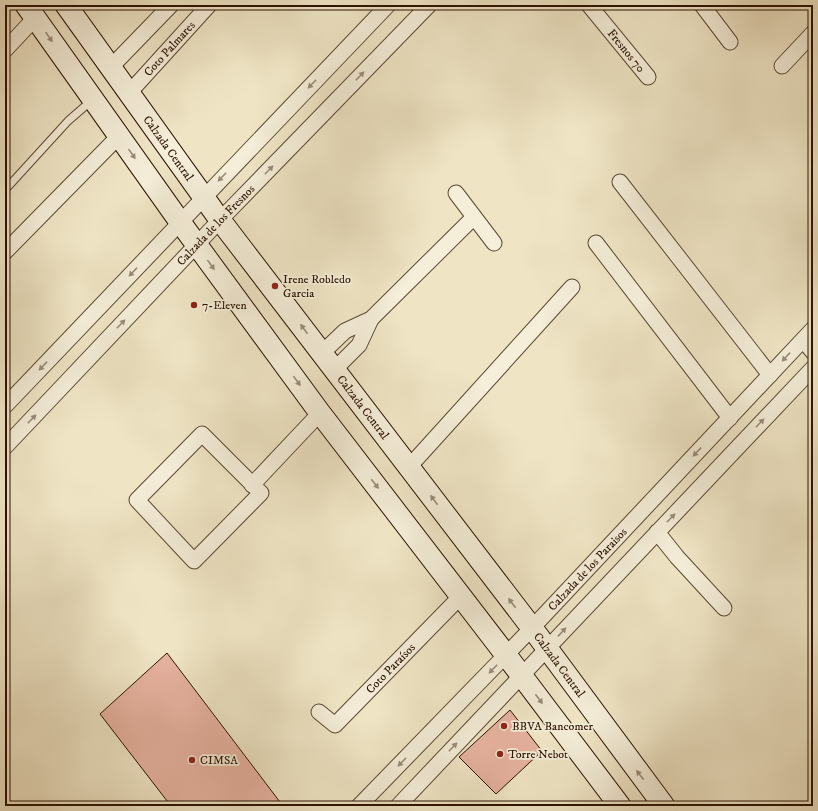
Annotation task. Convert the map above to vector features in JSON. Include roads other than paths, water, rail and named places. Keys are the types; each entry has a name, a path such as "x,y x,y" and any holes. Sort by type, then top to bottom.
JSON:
{"street":[{"name":"Calzada Central","path":"66,5 220,220 532,628 664,806"},
{"path":"111,67 171,5"},
{"name":"Coto Palmares","path":"129,93 209,5"},
{"path":"5,406 388,5"},
{"name":"Calzada de los Fresnos","path":"5,447 220,220 429,5"},
{"name":"Fresnos 70","path":"589,5 648,78"},
{"path":"702,5 730,42"},
{"path":"5,50 31,11 180,222 320,413 522,675 620,806"},
{"path":"782,66 813,33"},
{"path":"5,252 119,136"},
{"path":"620,182 770,375"},
{"path":"456,193 494,243"},
{"path":"322,353 345,331 371,319 474,217"},
{"path":"596,243 730,418"},
{"path":"409,467 572,287"},
{"path":"334,370 359,345 371,319"},
{"path":"808,334 813,352"},
{"name":"Calzada de los Paraisos","path":"359,806 532,628 808,334"},
{"name":"Calzada de los Paraisos","path":"398,806 813,368"},
{"path":"252,485 320,413"},
{"path":"202,434 252,485 261,493 194,561 137,500 202,434"},
{"path":"657,532 677,557 724,608"},
{"name":"Coto Paraísos","path":"319,712 335,725 461,596"}],"lane":[{"path":"5,190 68,121 92,99"}],"place":[{"name":"Irene Robledo Garcia","path":"275,286"},
{"name":"7-Eleven","path":"194,305"},
{"name":"BBVA Bancomer","path":"504,726"},
{"name":"Torre Nebot","path":"500,754"},
{"name":"CIMSA","path":"192,760"}]}
